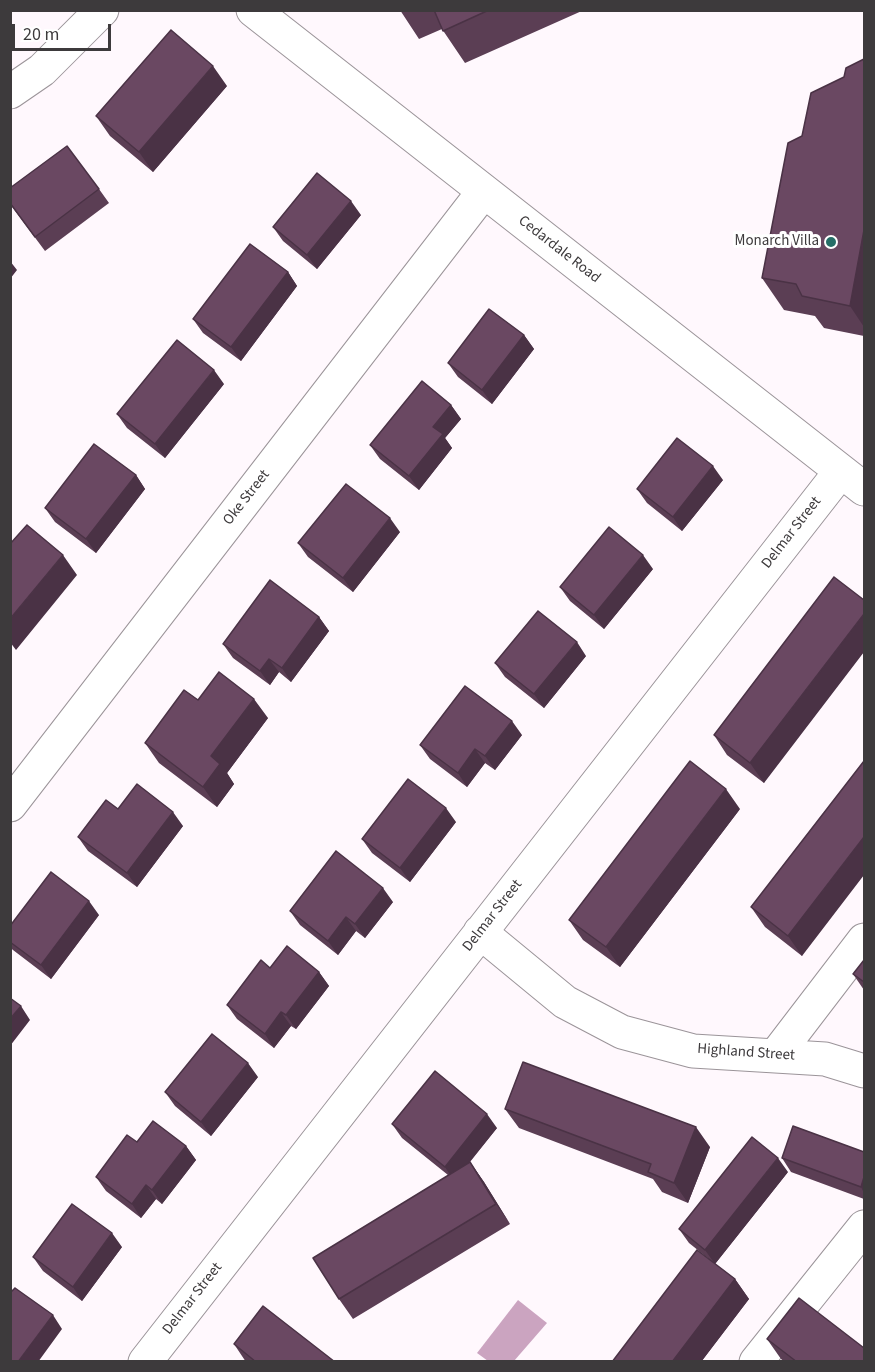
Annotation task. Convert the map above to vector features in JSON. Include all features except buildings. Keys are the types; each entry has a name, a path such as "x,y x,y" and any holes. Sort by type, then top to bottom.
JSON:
{"street":[{"path":"10,92 42,70 102,10"},
{"name":"Cedardale Road","path":"253,10 853,480"},
{"name":"Oke Street","path":"10,805 484,191"},
{"name":"Delmar Street","path":"150,1360 480,932 853,480"},
{"name":"Highland Street","path":"480,932 565,1002 622,1032 693,1051 825,1059 864,1071"},
{"path":"776,1055 864,940"},
{"path":"756,1362 864,1227"}],"shaded area":[{"path":"518,1300 547,1323 514,1361 488,1361 477,1353"}],"place":[{"name":"Monarch Villa","path":"831,242"}]}
